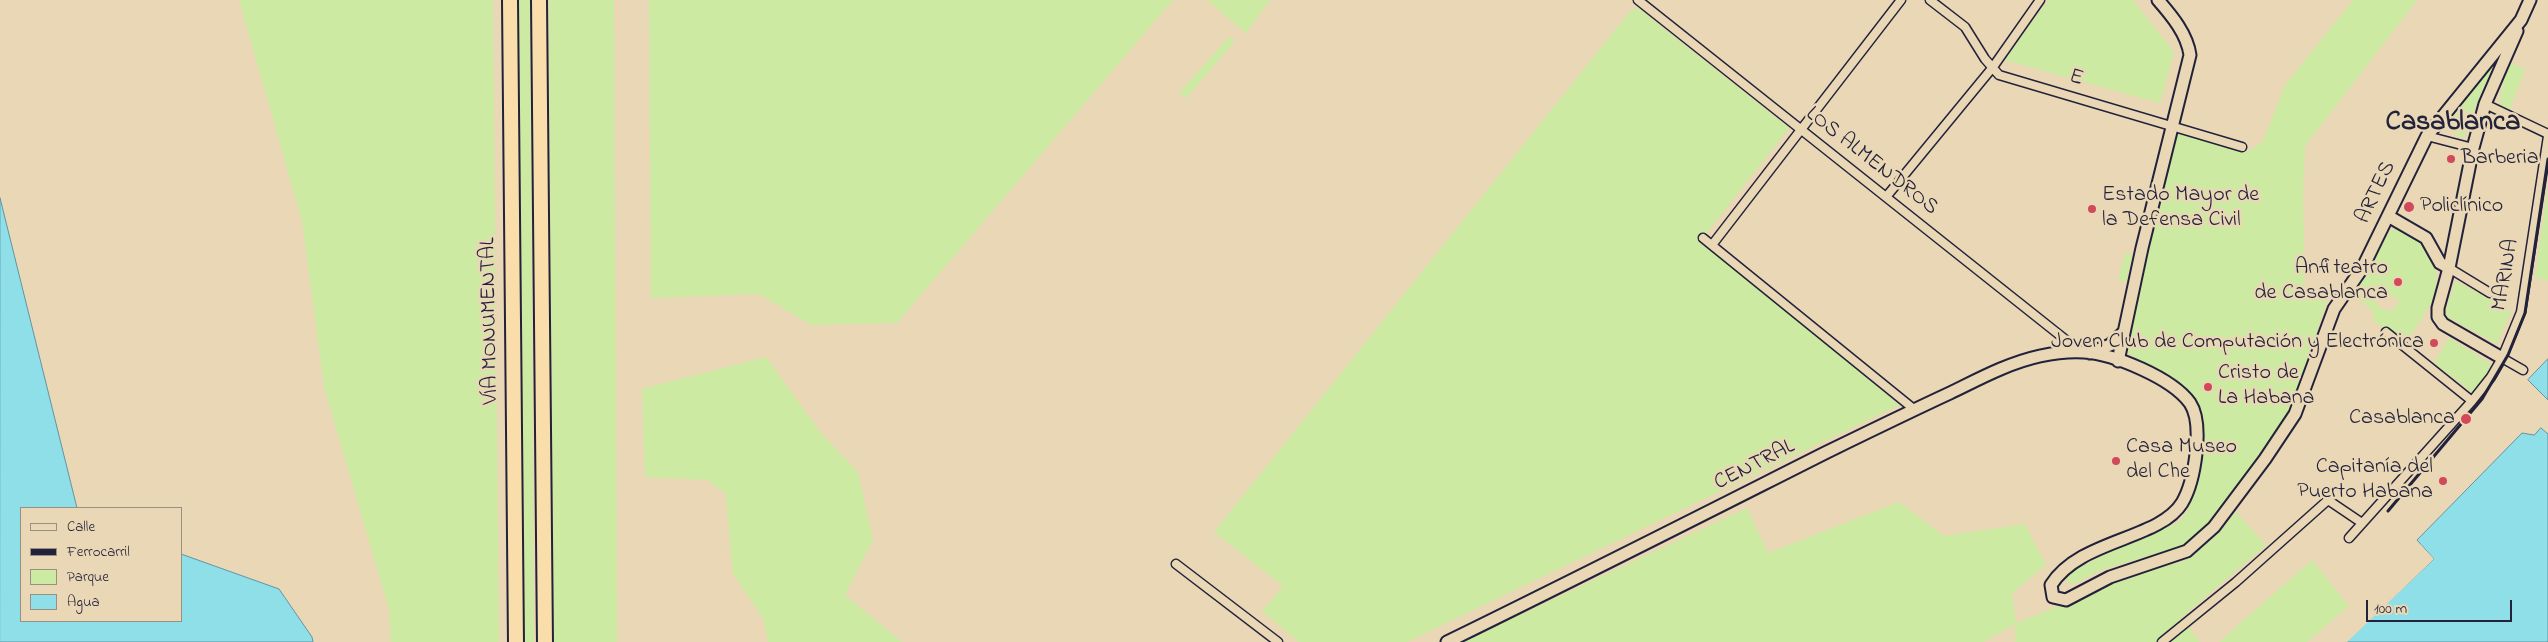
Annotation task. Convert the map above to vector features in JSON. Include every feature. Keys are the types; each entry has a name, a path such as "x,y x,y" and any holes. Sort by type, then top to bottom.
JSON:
{"highway":[{"name":"VÍA MONUMENTAL","path":"510,0 516,642"},
{"path":"539,0 545,642"}],"street":[{"name":"LOS ALMENDROS","path":"1638,0 1886,197 2086,352"},
{"path":"1712,245 1901,0"},
{"name":"E","path":"1930,0 1965,28 1985,60 1999,74 2242,146"},
{"path":"1886,197 1992,67 2040,0"},
{"path":"2118,361 2171,125 2190,55 2189,46 2173,17 2158,0"},
{"name":"ARTES","path":"2139,368 2161,379 2183,394 2194,411 2198,430 2197,445 2182,502 2167,518 2096,548 2057,574 2050,585 2053,597 2066,600 2110,576 2187,551 2214,527 2265,459 2295,414 2334,309 2363,267 2427,136 2521,20 2530,0"},
{"path":"2521,20 2485,104 2445,266 2444,286 2438,308 2438,317 2443,324 2523,370"},
{"path":"2485,104 2548,135"},
{"name":"MARINA","path":"2349,538 2472,401 2491,378 2502,358 2521,312 2548,135"},
{"path":"2427,136 2473,148"},
{"path":"2388,216 2426,238 2445,266 2490,293"},
{"path":"1703,238 1914,410"},
{"path":"2086,352 2110,345 2124,332"},
{"path":"2386,332 2472,401"},
{"path":"2122,346 2126,355 2139,368"},
{"path":"2086,352 2139,368"},
{"name":"CENTRAL","path":"1447,642 1914,410 2016,363 2043,356 2086,352"},
{"path":"2162,642 2236,582 2328,500 2362,523"},
{"path":"1176,564 1278,642"}],"green space":[{"path":"239,0 493,0 499,642 391,642 389,609 324,387 302,221"},
{"path":"518,0 530,0 534,642 524,642"},
{"path":"549,0 614,0 617,642 553,642"},
{"path":"649,0 1173,0 897,323 811,325 759,294 651,298"},
{"path":"1207,0 1270,0 1246,33"},
{"path":"2048,0 2133,0 2174,52 2160,103 2004,60"},
{"path":"2353,0 2417,0 2305,146 2303,195 2305,291 2327,301 2293,403 2271,441 2199,534 2179,547 2104,569 2073,584 2066,582 2065,575 2128,542 2178,523 2185,515 2193,498 2202,457 2202,426 2196,407 2128,352 2126,339 2176,132 2248,152 2263,141 2285,85"},
{"path":"1638,8 1789,128 1701,240 1899,405 1407,642 1299,642 1262,611 1283,586 1214,532 1631,10"},
{"path":"1229,37 1235,41 1186,98 1179,93"},
{"path":"2502,52 2481,93 2464,138 2442,128"},
{"path":"2505,61 2525,69 2510,109 2502,108 2500,103"},
{"path":"2548,185 2548,281 2535,277"},
{"path":"2397,228 2416,239 2429,254 2434,263 2436,273 2432,301 2407,341 2374,322 2373,311 2353,294 2390,231","holes":["2381,289 2399,300 2394,309 2387,311 2377,305 2376,298"]},
{"path":"2125,253 2132,255 2126,282 2118,280"},
{"path":"2456,281 2511,311 2497,344 2446,316 2447,305"},
{"path":"2449,338 2488,362 2492,368 2473,393 2434,363"},
{"path":"766,357 821,433 858,472 873,540 845,595 902,642 768,642 763,618 733,574 726,494 707,480 645,477 642,389"},
{"path":"1899,502 1944,536 2025,524 2046,565 2012,593 2016,623 2156,567 2184,561 2215,537 2236,512 2266,545 2181,618 2200,642 2015,642 2015,624 1983,642 1462,642 1747,508 1768,553"},
{"path":"2312,560 2349,606 2307,642 2219,642"}],"water":[{"path":"0,198 77,507 20,507 20,622 182,622 182,554 279,589 312,637 313,642 0,642"},
{"path":"2548,359 2548,400 2528,380"},
{"path":"2541,428 2548,434 2548,642 2345,642 2434,559 2417,540 2522,433 2534,435"}],"pier":[{"path":"2420,544 2434,559 2347,642 2343,642 2431,559 2418,545"}],"railway":[{"path":"2388,511 2482,399 2508,355 2525,313 2548,159"}],"place":[{"name":"Barberia","path":"2451,159"},
{"name":"Policlínico","path":"2409,207"},
{"name":"Estado Mayor de la Defensa Civil","path":"2092,209"},
{"name":"Anfiteatro de Casablanca","path":"2398,282"},
{"name":"Joven Club de Computación y Electrónica","path":"2434,343"},
{"name":"Cristo de La Habana","path":"2208,387"},
{"name":"Casablanca","path":"2466,419"},
{"name":"Casa Museo del Che","path":"2116,461"},
{"name":"Capitanía del Puerto Habana","path":"2443,481"}],"district":[{"name":"Casablanca","path":"2453,124"}]}
